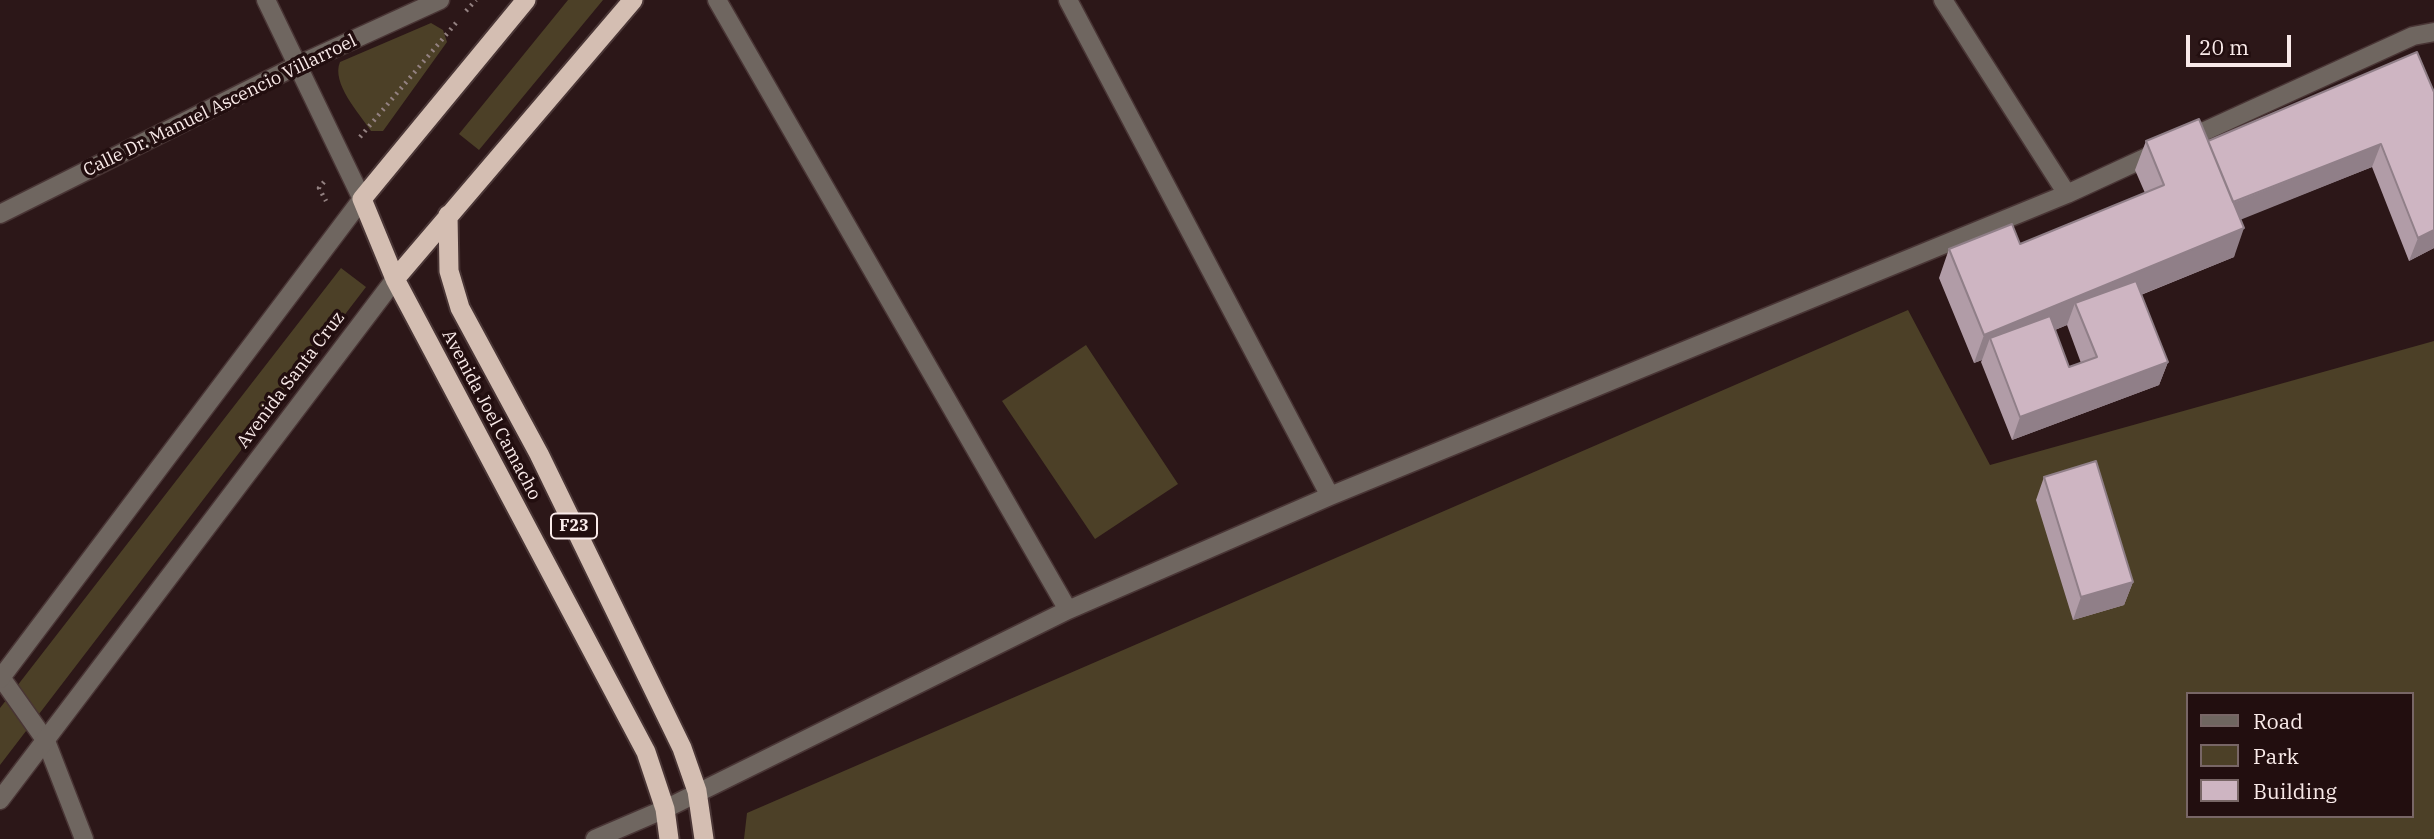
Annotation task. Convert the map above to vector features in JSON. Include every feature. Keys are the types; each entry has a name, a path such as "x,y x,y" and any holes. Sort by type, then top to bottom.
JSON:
{"highway":[{"path":"362,199 526,0"},
{"name":"Avenida Santa Cruz","path":"395,279 633,0"},
{"name":"Avenida Joel Camacho","path":"362,199 395,279 646,752 666,809 668,839"},
{"name":"Avenida Joel Camacho","path":"448,215 449,271 460,308 539,454 682,748 697,791 704,839"}],"street":[{"path":"84,839 46,741 0,678 362,199 266,0"},
{"name":"Calle Dr. Manuel Ascencio Villarroel","path":"0,214 298,65 440,0"},
{"path":"717,0 1068,610"},
{"path":"1068,0 1330,496"},
{"path":"1943,0 2067,194"},
{"path":"595,839 666,809 697,791 1068,610 1330,496 2067,194 2413,36 2434,32"},
{"name":"Avenida Santa Cruz","path":"0,800 395,279"}],"green space":[{"path":"568,0 603,0 479,150 459,134"},
{"path":"431,23 443,30 447,42 383,131 371,131 343,88 339,79 340,62"},
{"path":"341,268 366,287 0,765 0,708"},
{"path":"1908,310 1990,465 2434,341 2434,839 744,839 747,813"},
{"path":"1086,345 1178,484 1095,539 1002,401"}],"building":[{"path":"2417,52 2434,92 2434,230 2418,238 2381,144 2233,202 2208,141"},
{"path":"2199,119 2244,228 1984,335 1949,249 2012,224 2020,244 2164,185 2146,141"},
{"path":"2136,281 2168,362 2020,417 1990,338 2050,316 2069,367 2097,357 2075,303"},
{"path":"2096,461 2133,582 2081,597 2044,477"}]}
